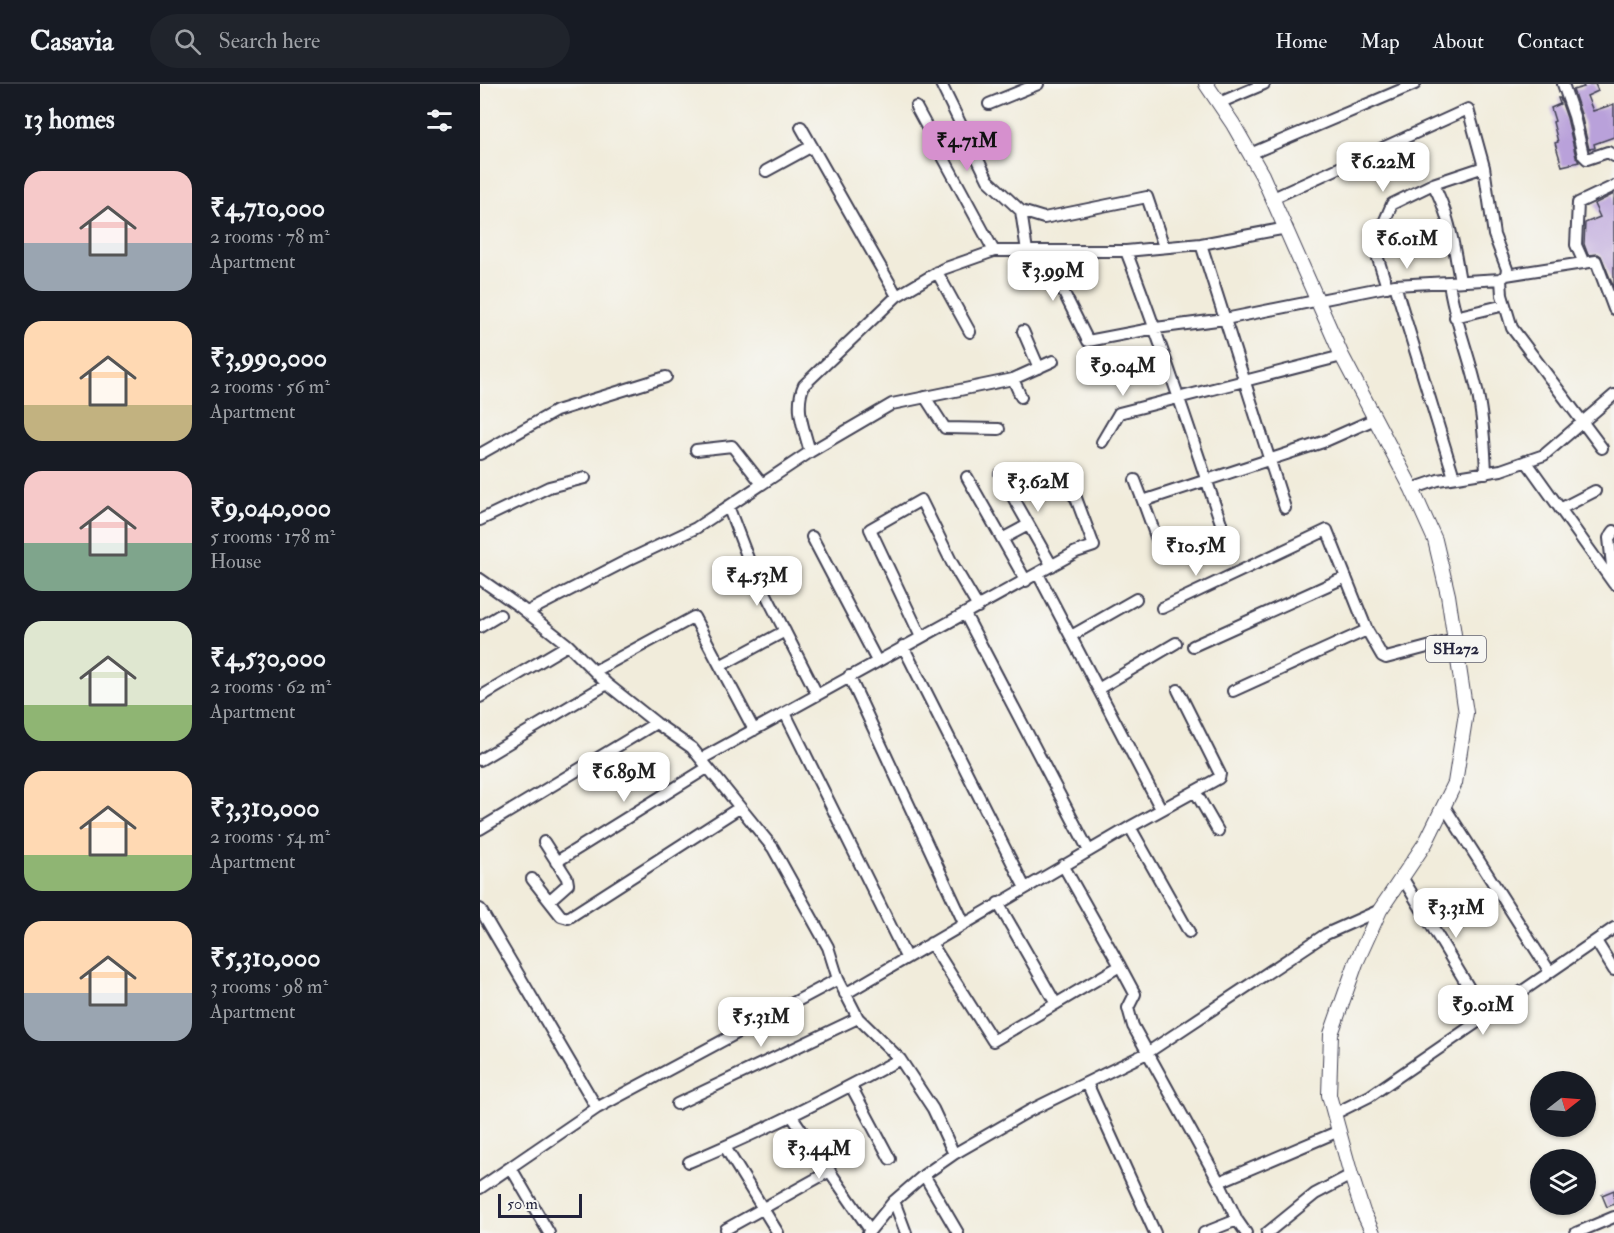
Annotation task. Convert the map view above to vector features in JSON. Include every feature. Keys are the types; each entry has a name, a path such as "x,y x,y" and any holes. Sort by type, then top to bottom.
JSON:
{"main road":[{"name":"SH272","path":"1206,84 1250,154 1273,198 1342,356 1412,489 1435,540 1448,595 1466,714 1455,783 1426,842 1380,910 1356,963 1331,1034 1329,1095 1351,1175 1363,1212 1373,1233"}],"street":[{"path":"941,84 988,180 1021,211 1044,218 1148,197 1164,247"},
{"path":"989,104 1038,84"},
{"path":"1219,103 1264,84"},
{"path":"1250,154 1394,88 1415,84"},
{"path":"1563,84 1574,116 1582,155 1587,159 1608,152 1614,156"},
{"path":"916,106 994,251"},
{"path":"1273,198 1468,109 1484,167 1494,235 1506,266 1505,305 1512,328 1602,448"},
{"path":"801,127 897,296"},
{"path":"766,171 812,146"},
{"path":"1454,477 1391,286 1374,246 1392,204 1433,184 1484,167"},
{"path":"1433,184 1443,202 1450,227 1455,282 1455,317 1477,388 1485,440 1486,472"},
{"path":"1584,263 1576,245 1578,203 1614,186"},
{"path":"1021,211 1027,251"},
{"path":"810,452 798,406 804,385 897,296 938,272 994,251 1126,251 1201,244 1287,228"},
{"path":"1201,244 1271,458 1285,508"},
{"path":"1043,251 1088,341 1156,328 1225,320 1391,286 1504,277 1596,261 1614,309"},
{"path":"1126,251 1156,328 1177,398 1221,523"},
{"path":"938,272 970,332"},
{"path":"1455,317 1505,305"},
{"path":"1023,331 1039,368"},
{"path":"1102,442 1119,413 1342,356"},
{"path":"527,612 696,528 810,452 892,404 1013,379 1053,361"},
{"path":"480,454 556,411 666,377"},
{"path":"1013,379 1021,397"},
{"path":"1412,489 1438,480 1501,470 1544,455 1614,395"},
{"path":"925,397 945,428 999,429"},
{"path":"1143,501 1323,442 1375,419"},
{"path":"696,450 732,446 762,484"},
{"path":"1526,461 1614,584 1609,538 1614,531"},
{"path":"1000,474 1052,566"},
{"path":"967,477 1026,581"},
{"path":"480,520 549,487 585,478"},
{"path":"1135,480 1159,545"},
{"path":"556,862 784,712 1076,552 1094,546 1076,498 1061,481"},
{"path":"1560,509 1595,491"},
{"path":"921,637 870,528 921,500 952,563 978,607"},
{"path":"728,506 749,561 817,694"},
{"path":"1002,539 1028,525"},
{"path":"1162,608 1327,530 1367,630 1382,656 1386,658 1454,640"},
{"path":"812,537 877,661"},
{"path":"1038,574 1161,808"},
{"path":"1193,646 1346,577"},
{"path":"480,579 527,612 568,645 607,684 692,748 773,848 828,947 838,979 858,1018 900,1059 933,1109 954,1154"},
{"path":"1071,636 1136,599"},
{"path":"965,614 1089,851"},
{"path":"480,627 500,615"},
{"path":"595,671 694,617 754,730"},
{"path":"1233,691 1367,630"},
{"path":"720,666 784,631"},
{"path":"1098,689 1176,644"},
{"path":"480,697 568,645"},
{"path":"903,646 1025,888"},
{"path":"849,676 964,923"},
{"path":"480,760 607,684"},
{"path":"845,994 1161,808 1219,778 1220,774 1178,690"},
{"path":"784,712 906,957"},
{"path":"480,829 656,723"},
{"path":"1195,791 1218,831"},
{"path":"1444,806 1550,972"},
{"path":"532,879 561,916 568,918 739,808"},
{"path":"1130,826 1189,932"},
{"path":"544,842 568,884 550,900"},
{"path":"1063,865 1135,994 1128,1008 1133,1026 1219,1182 1236,1220 1246,1233"},
{"path":"1402,877 1486,1016"},
{"path":"998,903 1056,1004"},
{"path":"480,909 597,1108"},
{"path":"791,1115 869,1231 894,1201 924,1174 954,1154 1029,1111 1148,1053 1326,934 1380,910"},
{"path":"1334,1114 1371,1096 1614,928"},
{"path":"1596,941 1614,970"},
{"path":"931,943 993,1041 1120,966"},
{"path":"480,1188 597,1108 838,979"},
{"path":"677,1104 858,1018"},
{"path":"689,1162 791,1115 900,1059"},
{"path":"1087,1083 1155,1233"},
{"path":"850,1086 890,1159"},
{"path":"1219,1182 1339,1131"},
{"path":"725,1147 778,1233"},
{"path":"511,1168 549,1233"},
{"path":"726,1229 830,1171"},
{"path":"924,1174 958,1233"},
{"path":"1267,1233 1315,1194 1351,1175"},
{"path":"894,1201 906,1233"},
{"path":"1576,1233 1614,1217"},
{"path":"1204,1233 1236,1220"}],"building":[{"path":"1582,84 1595,84 1598,91 1587,96 1593,111 1614,104 1614,137 1594,144 1595,148 1589,149 1573,90 1584,87"},
{"path":"1558,98 1560,98 1567,118 1579,162 1562,166 1555,143 1558,142 1551,108 1560,104"},
{"path":"1614,194 1614,288 1601,256 1588,255 1584,244 1585,223 1600,217 1594,204"},
{"path":"1614,1190 1614,1204 1607,1207 1602,1195"}]}
